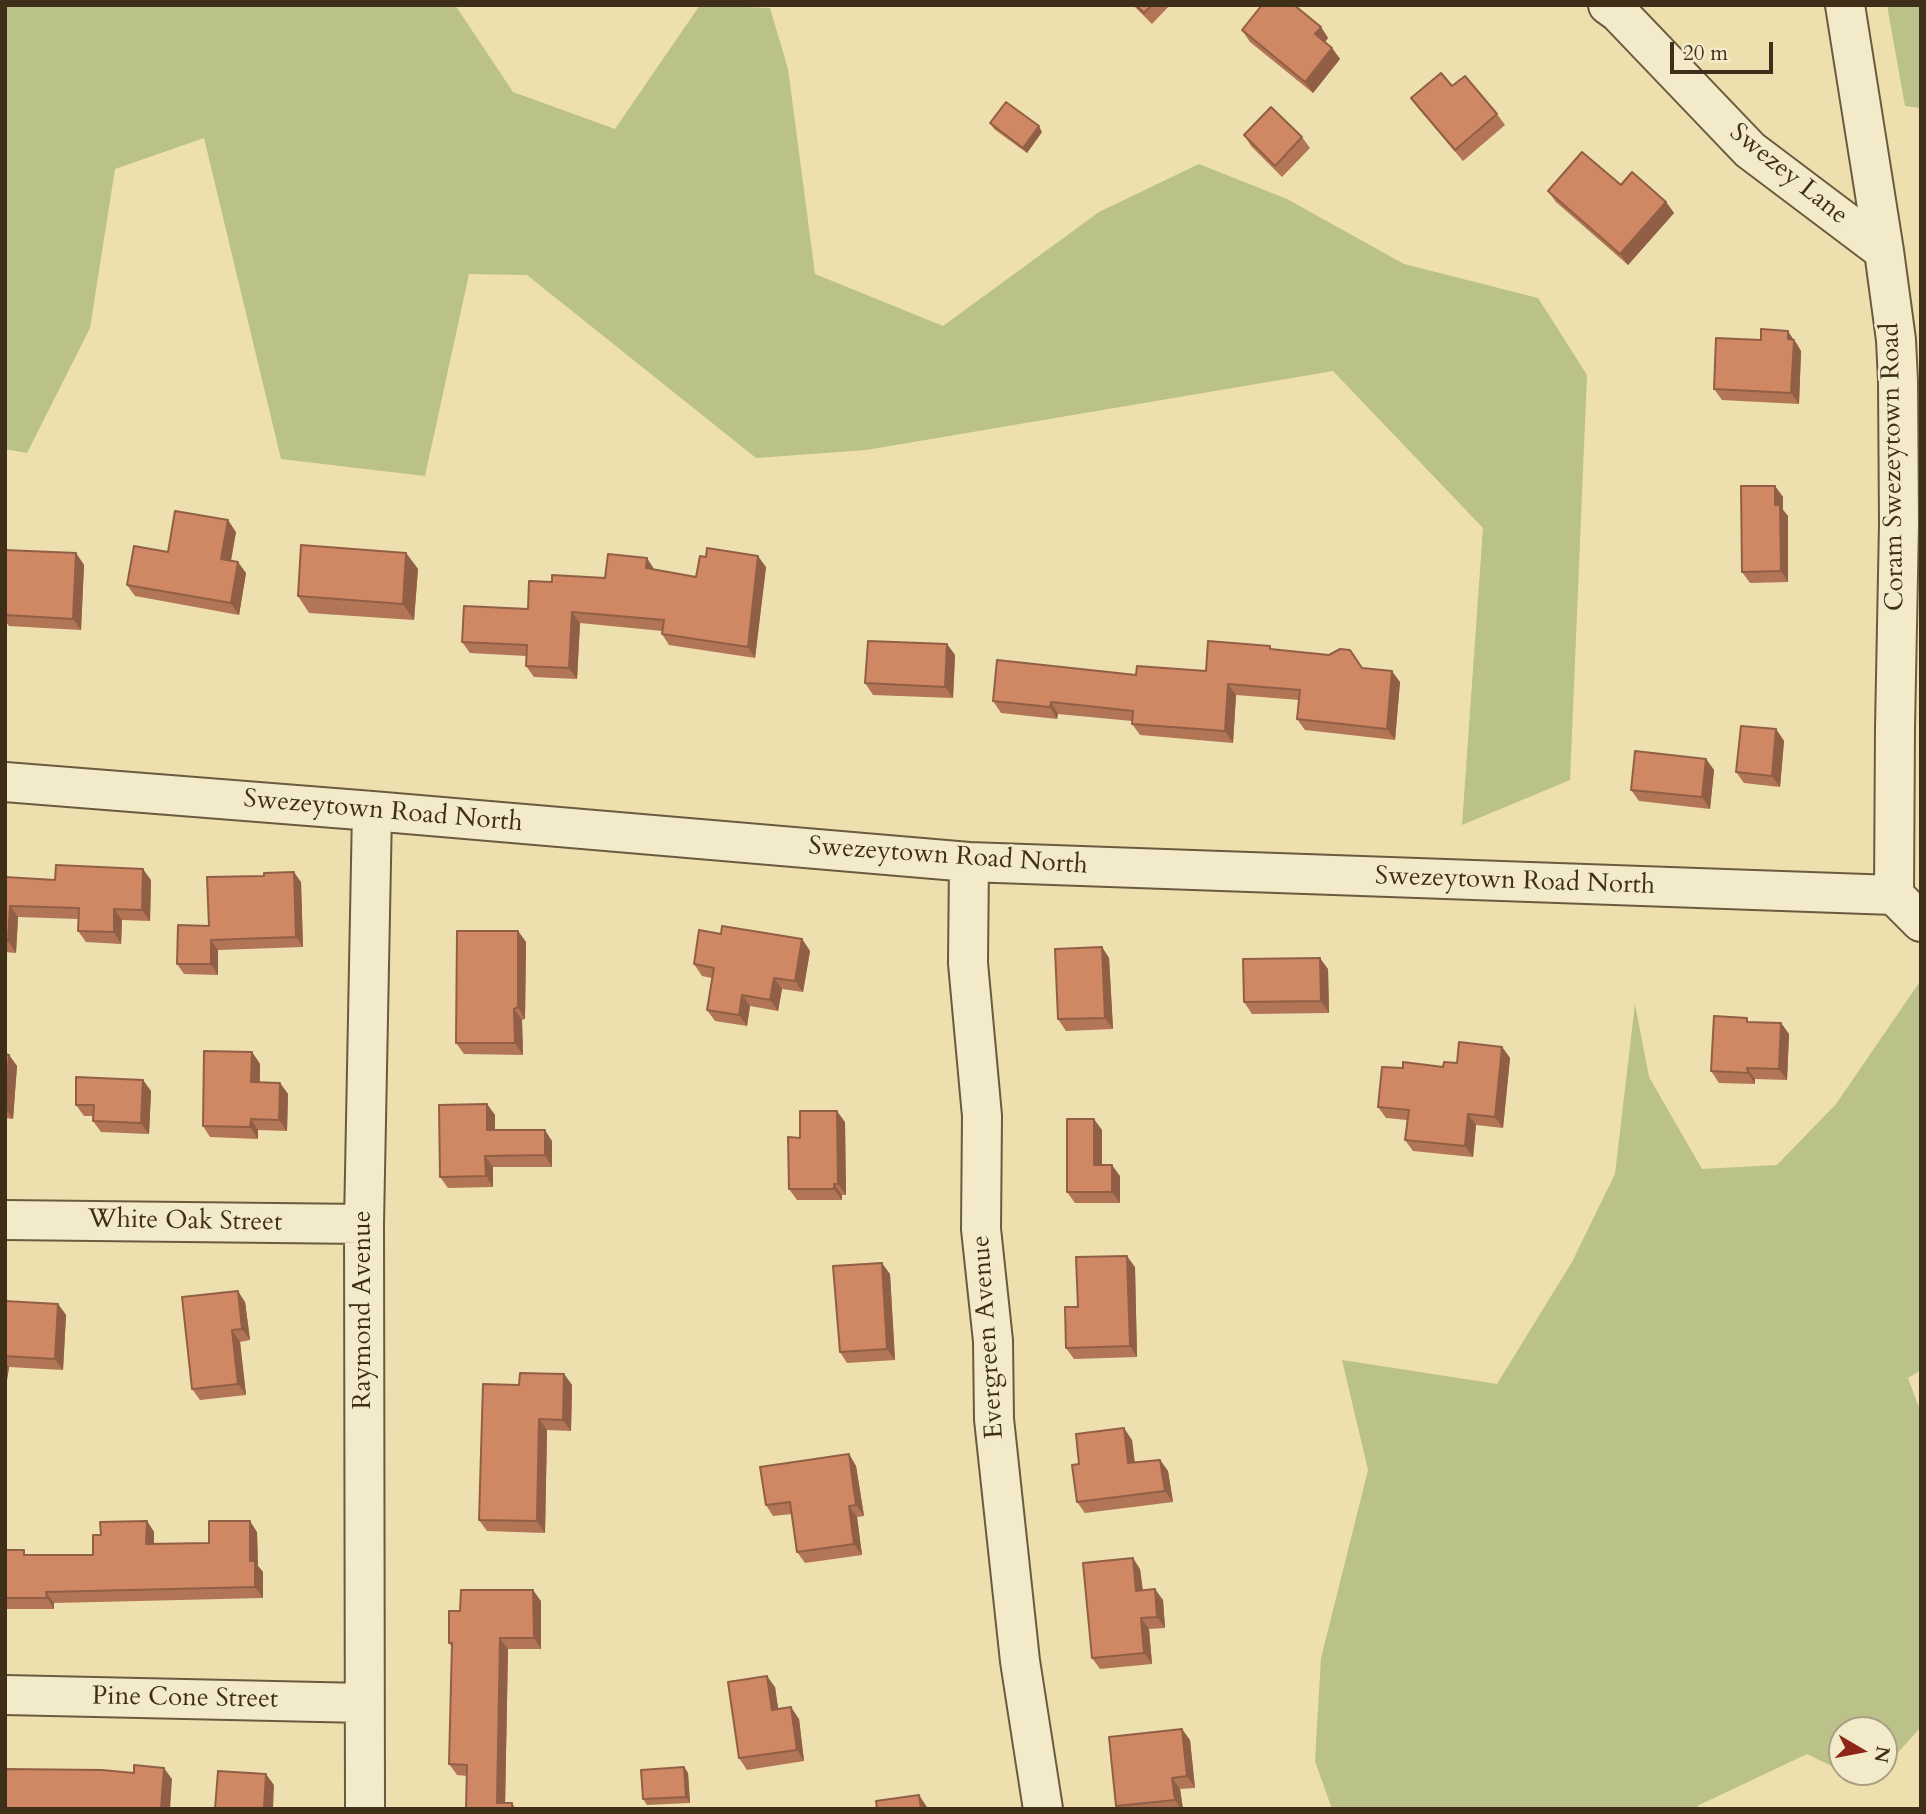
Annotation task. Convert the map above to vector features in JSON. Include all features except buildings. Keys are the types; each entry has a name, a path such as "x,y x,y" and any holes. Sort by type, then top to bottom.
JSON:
{"street":[{"name":"Swezey Lane","path":"1608,5 1629,23 1750,150 1884,251"},
{"name":"Coram Swezeytown Road","path":"1845,5 1884,251 1899,381 1894,895"},
{"name":"Swezeytown Road North","path":"5,782 372,810 969,862 1894,895"},
{"name":"Raymond Avenue","path":"365,1809 364,1224 372,810"},
{"name":"Evergreen Avenue","path":"969,862 968,962 982,1116 981,1229 993,1341 993,1419 1020,1661 1043,1809"},
{"path":"1894,895 1921,922"},
{"name":"White Oak Street","path":"5,1220 364,1224"},
{"name":"Pine Cone Street","path":"5,1695 364,1703"}],"green space":[{"path":"5,5 455,5 513,92 615,129 700,5 770,8 788,69 815,274 943,326 1099,212 1199,164 1287,199 1404,264 1538,298 1587,375 1570,780 1462,825 1483,528 1333,371 866,450 756,458 527,275 469,274 425,476 281,459 204,138 115,169 90,328 27,453 5,449"},
{"path":"1887,5 1921,5 1921,108 1905,106"},
{"path":"1921,980 1921,1370 1908,1378 1921,1413 1921,1727 1898,1752 1898,1716 1828,1716 1828,1764 1807,1754 1697,1806 1699,1809 1332,1809 1315,1761 1321,1658 1368,1470 1342,1360 1497,1384 1572,1262 1615,1174 1635,1004 1649,1077 1702,1169 1777,1165 1836,1104"}]}
